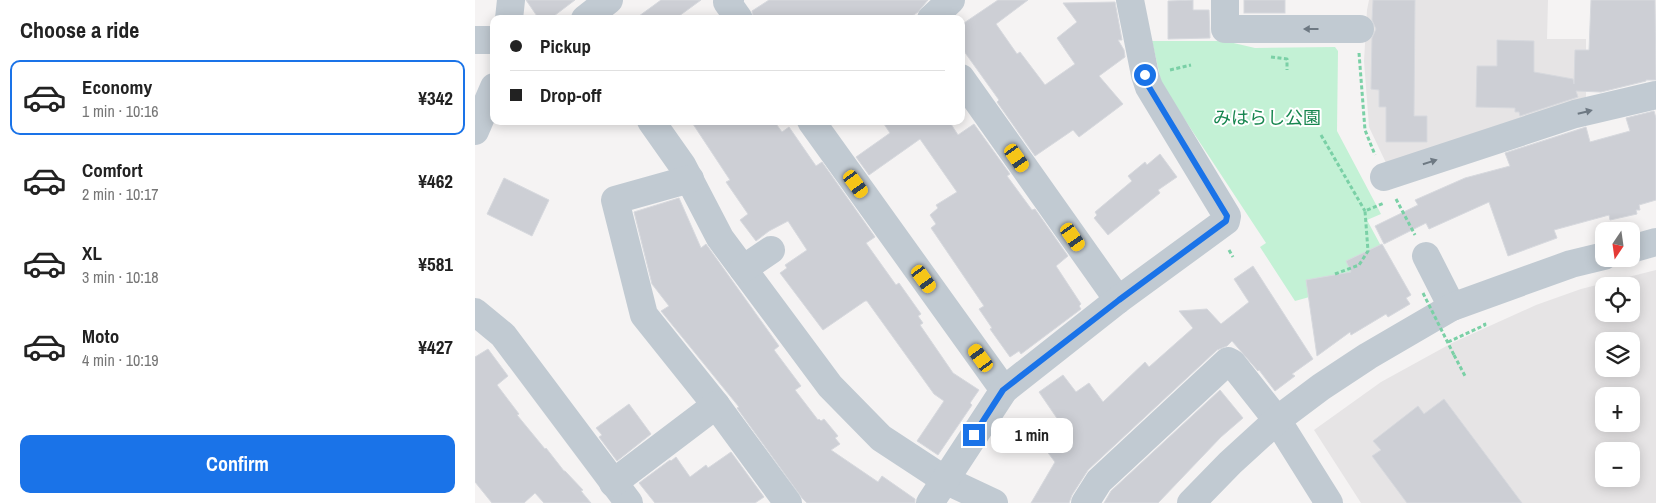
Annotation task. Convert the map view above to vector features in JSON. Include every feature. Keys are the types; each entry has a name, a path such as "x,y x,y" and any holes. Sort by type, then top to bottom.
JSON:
{"street":[{"path":"509,15 511,0"},
{"path":"590,15 609,0"},
{"path":"729,0 727,2 736,15"},
{"path":"935,15 951,0"},
{"path":"930,503 1003,390 1119,300 1226,221 1227,216 1149,87 1130,0"},
{"path":"1225,0 1225,29 1360,29"},
{"path":"475,40 490,40"},
{"path":"965,84 1119,300"},
{"path":"1385,190 1575,114 1656,95"},
{"path":"475,132 490,97"},
{"path":"654,125 682,165 720,238 830,386 881,438 945,480 994,503"},
{"path":"814,125 1003,390"},
{"path":"690,179 615,200 644,315 716,405 788,503"},
{"path":"1640,246 1656,242"},
{"path":"743,268 771,250"},
{"path":"1426,256 1453,308"},
{"path":"1191,503 1230,463 1277,420 1321,386 1368,356 1453,308 1571,264 1595,258"},
{"path":"475,312 503,335 621,493 716,405"},
{"path":"1085,503 1099,480 1228,361 1232,363 1277,420 1329,503"}],"path":[{"path":"1360,29 1359,57 1365,130 1385,190 1426,256"},
{"path":"1321,135 1365,211 1369,251 1359,265 1335,274"},
{"path":"1365,211 1385,190"},
{"path":"1423,293 1465,376"},
{"path":"1448,342 1480,327"}],"shaded area":[{"path":"1369,0 1548,0 1547,39 1586,39 1586,102 1387,165 1369,127 1364,61"},
{"path":"1656,270 1656,503 1361,503 1314,430 1381,382 1452,343 1536,305 1595,285 1595,322 1640,322 1640,277 1628,277"}],"green space":[{"name":"みはらし公園","path":"1152,41 1225,41 1255,48 1335,47 1338,51 1337,131 1381,214 1367,220 1388,259 1331,291 1295,301 1260,247 1266,243 1162,85"}],"building":[{"path":"526,0 575,0 555,15 536,15"},
{"path":"661,0 701,0 680,15 640,15"},
{"path":"769,0 928,0 914,15 753,15 752,11"},
{"path":"998,0 1028,0 996,24 1017,54 1020,52 1045,85 1075,64 1057,38 1077,22 1063,3 1115,2 1122,40 1118,40 1124,50 1125,57 1099,76 1123,104 1079,137 1073,130 1035,156 997,102 999,100 965,53 965,22"},
{"path":"1193,0 1193,10 1209,10 1210,38 1168,39 1168,1"},
{"path":"1244,0 1285,0 1285,13 1244,13"},
{"path":"1373,0 1415,0 1414,116 1427,116 1427,142 1386,142 1386,107 1379,107 1379,90 1371,89 1372,38 1376,29 1372,20"},
{"path":"1591,0 1655,0 1656,80 1646,80 1601,92 1576,91 1578,97 1520,116 1519,112 1515,112 1515,108 1476,107 1477,66 1497,66 1497,40 1534,41 1534,72 1573,79 1574,84 1575,50 1589,50"},
{"path":"1654,111 1656,118 1656,200 1639,205 1640,210 1636,210 1637,214 1610,220 1609,215 1554,230 1557,238 1508,256 1489,202 1429,229 1426,223 1384,244 1375,226 1418,205 1415,200 1465,178 1510,166 1505,153 1586,127 1590,142 1630,131 1626,118"},
{"path":"974,124 1010,174 1007,176 1032,210 1035,209 1068,256 1056,266 1081,304 1079,306 1081,309 1021,354 1019,351 1010,357 990,329 992,328 979,309 984,306 931,228 936,224 930,215 938,208 936,205 957,192 920,139 869,175 856,157 890,133 885,125 952,125 958,135"},
{"path":"694,125 777,125 782,132 789,127 816,166 822,162 875,237 866,243 896,285 899,283 921,314 918,316 923,323 920,325 953,373 979,390 970,403 972,405 938,455 917,441 944,401 934,394 867,301 823,330 780,273 787,268 785,265 807,250 788,221 769,231 756,241 740,220 748,214 726,182 730,180"},
{"path":"1160,154 1177,177 1158,190 1160,193 1108,235 1094,218 1097,215 1095,212 1132,181 1128,176 1145,162 1147,165"},
{"path":"504,178 549,200 532,236 487,214"},
{"path":"679,198 701,248 706,244 779,346 774,350 801,386 795,390 818,420 824,419 838,436 835,438 840,444 831,450 878,482 882,476 915,499 915,503 807,503 802,498 737,408 739,407 661,311 669,306 652,284 634,212"},
{"path":"1382,244 1411,295 1406,298 1410,304 1388,317 1386,314 1351,335 1350,332 1317,356 1306,280 1351,272 1346,261"},
{"path":"1253,266 1313,359 1292,374 1295,376 1275,391 1259,370 1232,341 1227,346 1217,350 1088,470 1069,503 1031,503 1055,462 1043,446 1065,430 1039,392 1063,375 1076,392 1089,383 1103,402 1145,362 1149,367 1193,328 1179,311 1207,309 1221,324 1249,302 1234,279"},
{"path":"488,349 508,376 497,385 519,414 517,415 564,471 583,490 581,491 591,503 544,503 535,493 524,503 492,503 475,482 475,357"},
{"path":"1220,390 1243,418 1221,437 1158,503 1104,503 1111,491"},
{"path":"1444,399 1522,503 1407,503 1372,456 1381,450 1373,441 1418,406 1424,414"},
{"path":"629,404 651,434 617,461 599,437 602,435 596,428"},
{"path":"731,452 764,497 755,503 655,503 639,483 676,457 690,477 706,465 708,468"}],"route":[{"path":"974,435 1003,390 1119,300 1226,221 1227,216 1149,87 1145,75"}]}
